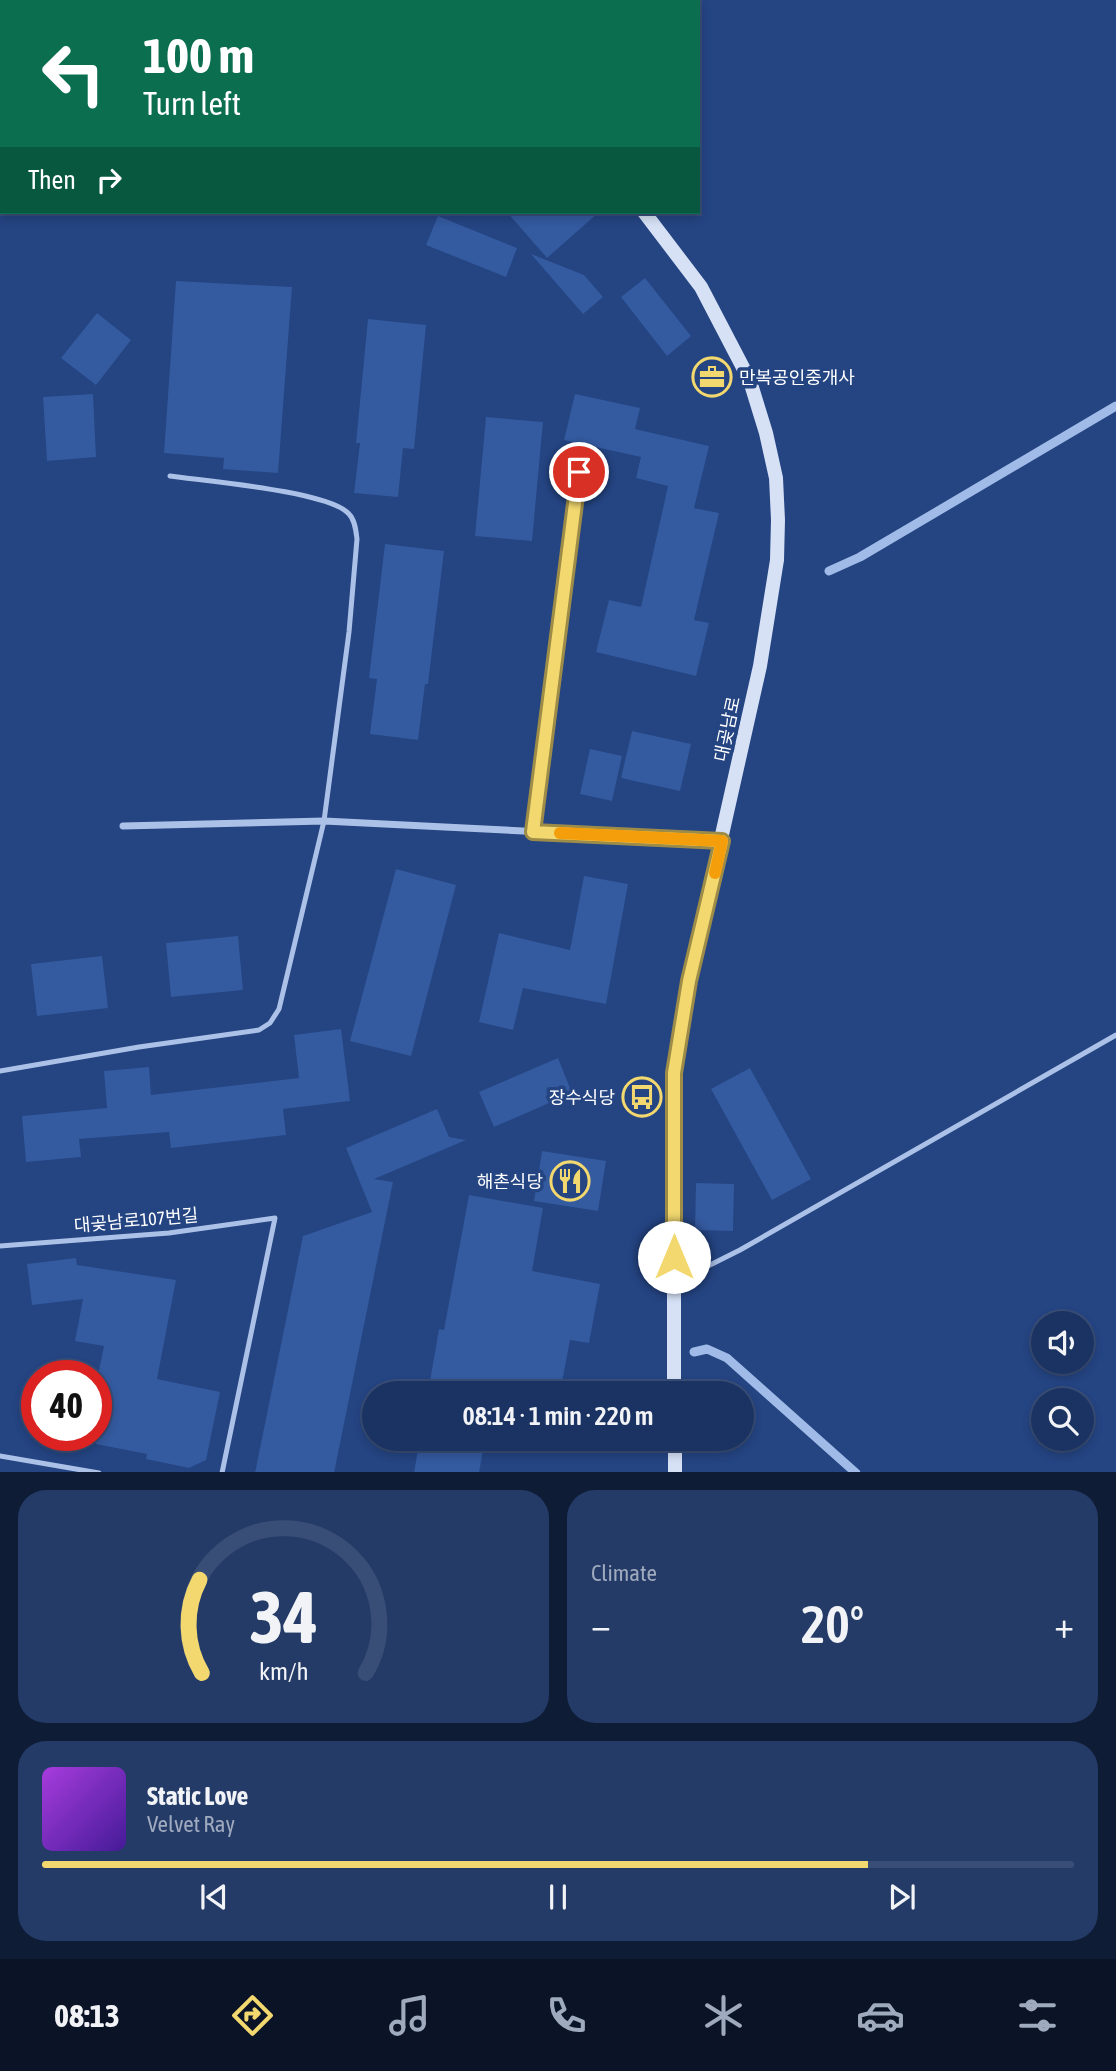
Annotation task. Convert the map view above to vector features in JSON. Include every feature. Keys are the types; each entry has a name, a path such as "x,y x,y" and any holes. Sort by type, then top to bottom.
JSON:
{"street":[{"name":"대곶남로","path":"645,214 701,286 722,324 750,381 776,478 777,560 769,614 722,841 689,981 674,1073 674,1381"},
{"path":"123,826 324,821 722,841"},
{"path":"675,1451 675,1472"}],"lane":[{"path":"533,832 579,472"},
{"path":"0,1072 139,1046 259,1030 270,1023 279,1009 324,821 349,632 357,539 355,525 349,513 317,498 170,476"},
{"path":"674,1284 740,1250 1116,1035"},
{"name":"대곶남로107번길","path":"0,1246 169,1233 275,1218 222,1472"},
{"path":"0,1456 99,1472"}],"building":[{"path":"509,214 597,214 547,258"},
{"path":"438,216 517,248 506,277 426,245"},
{"path":"531,254 584,275 603,297 583,314"},
{"path":"645,278 691,336 667,356 621,297"},
{"path":"176,281 292,287 278,473 223,469 224,458 164,453"},
{"path":"97,313 131,340 96,385 61,358"},
{"path":"368,319 426,325 414,449 403,448 398,497 354,493"},
{"path":"93,394 96,457 47,461 43,397"},
{"path":"575,394 640,408 635,429 709,446 694,508 719,513 694,620 709,623 696,676 596,652 609,600 641,607 668,486 636,478 641,457 564,440"},
{"path":"486,417 543,422 532,541 475,536"},
{"path":"385,544 444,551 428,684 425,684 418,740 370,734 377,679 369,678"},
{"path":"632,731 691,744 680,791 621,778"},
{"path":"590,749 622,756 612,801 580,794"},
{"path":"396,869 456,885 411,1056 350,1041"},
{"path":"584,876 628,884 606,1004 523,988 513,1030 479,1022 499,933 570,950"},
{"path":"238,936 243,990 171,997 166,943"},
{"path":"102,956 108,1008 37,1016 31,964"},
{"path":"341,1029 350,1101 283,1109 286,1135 171,1148 169,1132 79,1139 81,1157 26,1162 22,1116 107,1108 104,1071 149,1067 151,1095 299,1078 294,1035"},
{"path":"558,1058 572,1093 494,1127 479,1092"},
{"path":"750,1068 811,1179 772,1200 711,1089"},
{"path":"437,1109 449,1137 466,1140 374,1179 393,1182 334,1472 255,1472 303,1236 372,1212 346,1148"},
{"name":"해촌식당","path":"542,1151 606,1161 598,1211 534,1201"},
{"path":"696,1183 734,1184 733,1231 695,1230"},
{"path":"469,1195 543,1208 532,1271 600,1284 589,1343 570,1340 562,1381 430,1381 439,1329 444,1330"},
{"path":"76,1258 77,1265 176,1280 157,1379 220,1392 206,1460 189,1468 146,1459 147,1454 112,1447 112,1360 101,1360 104,1346 75,1341 83,1299 32,1305 27,1264"},
{"path":"418,1451 483,1451 479,1472 414,1472"}],"waterway":[{"path":"829,571 860,557 1116,406"},
{"path":"694,1352 707,1349 727,1358 855,1472"}],"slow traffic":[{"path":"560,833 722,841 715,873"}],"place":[{"name":"만복공인중개사","path":"712,377"},
{"name":"장수식당","path":"642,1097"},
{"name":"해촌식당","path":"570,1181"}],"route":[{"path":"579,472 533,832 722,841 689,981 674,1073 674,1257"}]}
